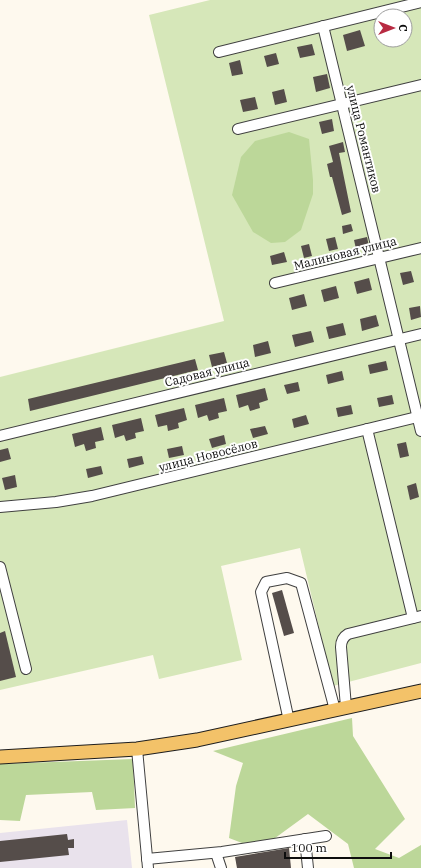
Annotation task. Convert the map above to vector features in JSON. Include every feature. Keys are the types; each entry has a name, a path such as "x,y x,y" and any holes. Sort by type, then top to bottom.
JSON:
{"main road":[{"path":"0,757 137,749 197,740 421,691"}],"street":[{"path":"219,52 421,2"},
{"name":"улица Романтиков","path":"323,26 419,416 421,431"},
{"path":"238,129 421,85"},
{"name":"Малиновая улица","path":"275,284 421,248"},
{"name":"Садовая улица","path":"0,436 421,334"},
{"name":"улица Новосёлов","path":"0,507 56,502 92,496 419,416"},
{"path":"341,709 341,647 343,639 348,634 417,617 367,429"},
{"path":"0,567 26,668"},
{"path":"289,721 261,592 266,582 287,578 301,583 341,709"},
{"path":"137,749 148,864 326,836"},
{"path":"305,839 308,868"},
{"path":"216,853 221,868"}],"shaded area":[{"path":"127,820 132,868 0,868 0,833"}],"green space":[{"path":"210,0 421,0 421,663 333,686 300,548 221,566 242,660 159,679 153,655 0,690 0,377 224,321 149,15"},
{"path":"289,132 309,139 313,194 301,230 285,242 271,243 253,232 232,195 241,157 255,141"},
{"path":"352,718 353,736 405,819 375,849 399,858 421,845 421,868 354,868 348,844 308,814 271,841 242,843 229,838 236,786 243,763 213,751"},
{"path":"133,759 135,808 96,810 92,792 26,795 20,821 0,820 0,764"}],"building":[{"path":"360,30 365,46 347,51 343,35"},
{"path":"312,44 315,55 300,58 297,47"},
{"path":"276,53 279,64 267,67 264,56"},
{"path":"240,60 243,74 232,76 229,63"},
{"path":"327,74 330,88 316,92 313,77"},
{"path":"284,89 287,102 275,105 272,92"},
{"path":"255,97 258,109 243,112 240,100"},
{"path":"332,119 334,131 322,134 319,122"},
{"path":"343,142 345,152 339,153 351,212 342,215 327,164 333,162 329,146"},
{"path":"351,224 353,231 343,234 342,226"},
{"path":"335,237 338,249 329,251 326,239"},
{"path":"367,237 369,246 356,249 354,240"},
{"path":"309,244 312,256 304,258 301,246"},
{"path":"284,252 287,262 272,265 270,256"},
{"path":"411,271 414,282 403,285 400,273"},
{"path":"369,278 372,290 357,294 354,282"},
{"path":"336,286 339,298 324,302 321,290"},
{"path":"304,294 307,306 292,310 289,298"},
{"path":"420,306 421,317 411,320 409,308"},
{"path":"376,315 379,326 362,331 360,319"},
{"path":"343,323 346,335 329,339 326,327"},
{"path":"311,331 314,342 295,347 292,335"},
{"path":"268,341 271,353 255,357 253,345"},
{"path":"224,352 227,363 212,367 209,355"},
{"path":"195,359 198,370 30,411 28,399"},
{"path":"386,361 388,370 370,374 368,365"},
{"path":"342,371 344,380 328,384 326,375"},
{"path":"298,382 300,391 287,394 284,385"},
{"path":"265,388 268,400 259,403 260,408 250,411 248,405 239,408 236,395"},
{"path":"392,395 394,404 379,407 377,398"},
{"path":"224,398 227,411 218,413 219,418 209,421 207,415 198,418 195,405"},
{"path":"351,405 353,414 338,417 336,408"},
{"path":"184,408 187,420 178,423 179,428 168,431 167,425 158,427 155,415"},
{"path":"306,415 309,424 294,428 292,419"},
{"path":"141,418 144,431 135,433 136,438 126,441 124,435 115,438 112,425"},
{"path":"265,426 268,434 253,438 250,429"},
{"path":"101,427 104,440 95,442 96,448 86,451 84,444 75,447 72,434"},
{"path":"224,435 226,444 212,448 209,439"},
{"path":"406,442 409,456 400,458 397,444"},
{"path":"182,446 184,455 169,458 167,449"},
{"path":"8,448 11,459 0,462 0,450"},
{"path":"142,456 144,464 129,468 127,459"},
{"path":"101,466 103,474 88,478 86,469"},
{"path":"15,475 17,487 5,490 2,478"},
{"path":"416,483 419,497 410,500 407,486"},
{"path":"282,590 294,633 284,636 272,593"},
{"path":"5,631 16,677 0,681 0,633"},
{"path":"67,834 68,840 74,839 74,848 68,848 69,855 0,862 0,841"},
{"path":"289,848 291,868 237,868 235,857"}]}
